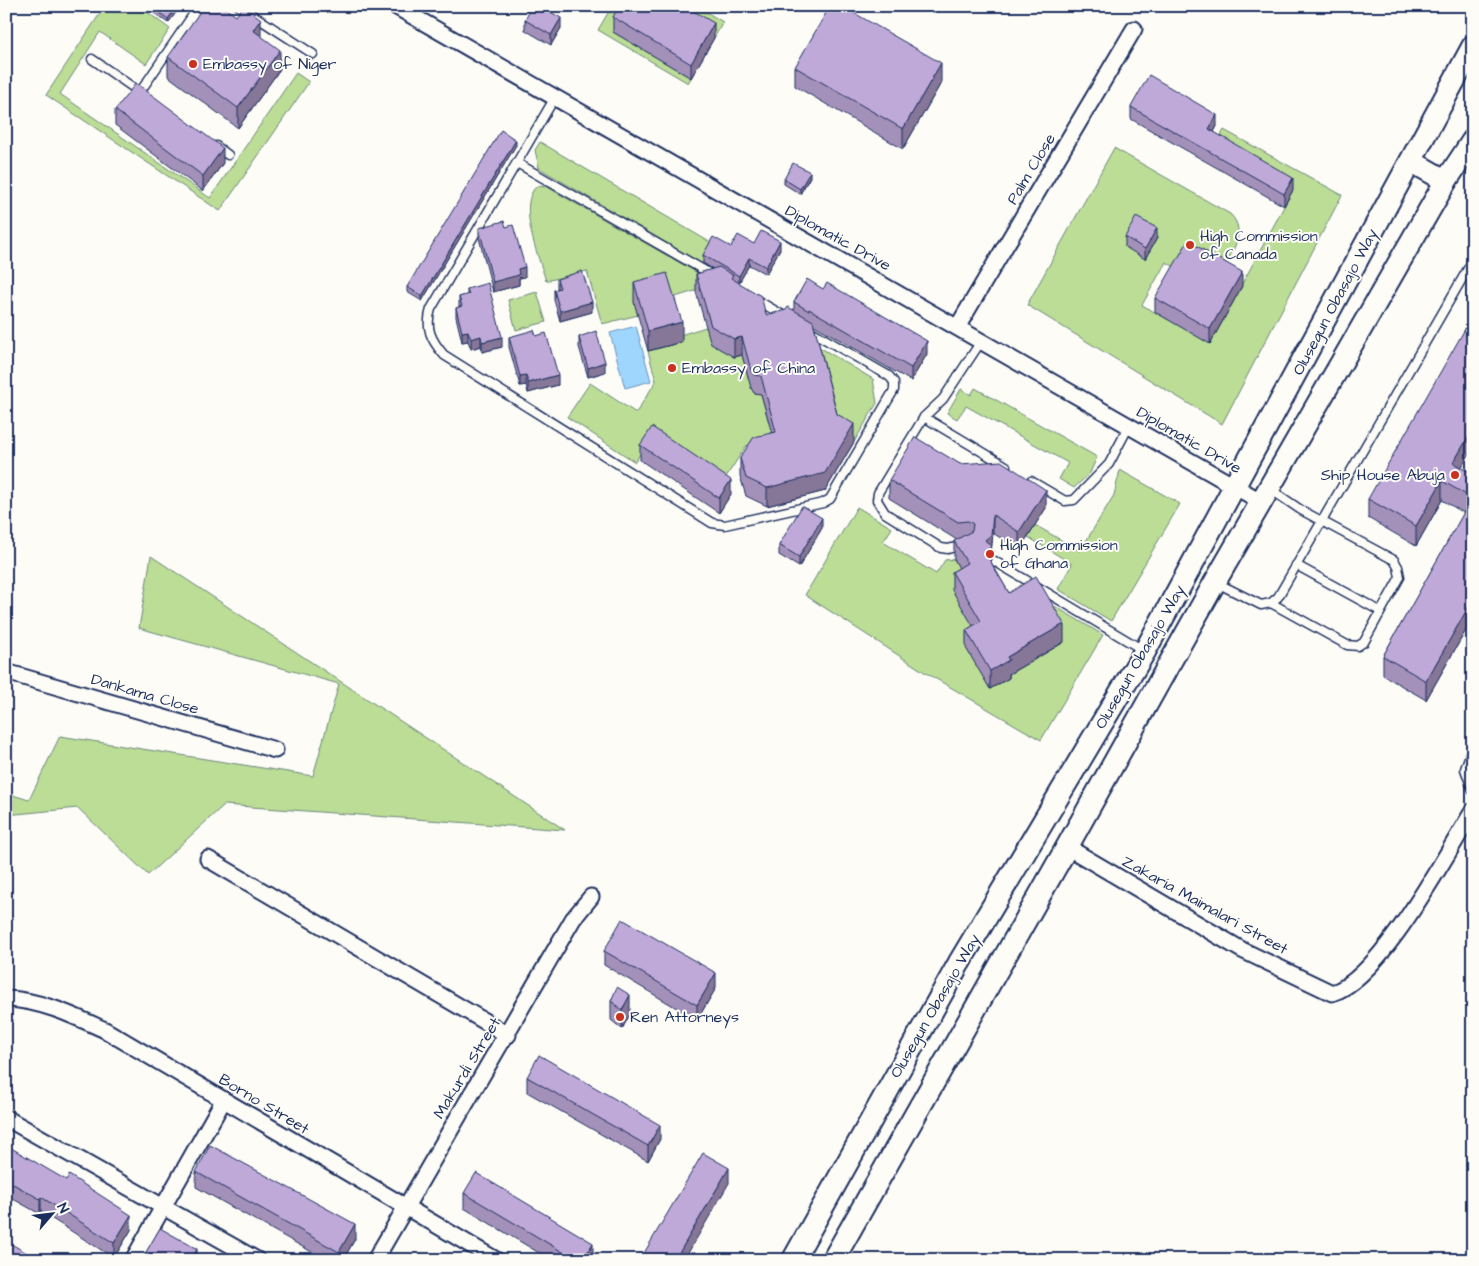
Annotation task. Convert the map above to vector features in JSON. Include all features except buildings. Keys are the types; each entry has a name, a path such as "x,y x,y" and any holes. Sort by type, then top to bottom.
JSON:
{"main road":[{"name":"Olusegun Obasajo Way","path":"793,1260 959,963 1145,651 1473,46"},
{"name":"Olusegun Obasajo Way","path":"833,1260 1215,582 1446,181 1473,140"},
{"path":"1411,161 1446,181"},
{"path":"1107,715 1132,732"}],"street":[{"name":"Diplomatic Drive","path":"395,6 554,99 958,326 1235,486 1266,495"},
{"name":"Palm Close","path":"958,326 1134,29"},
{"name":"Dankama Close","path":"6,672 275,750"},
{"name":"Zakaria Maimalari Street","path":"1067,847 1242,950 1332,993 1342,990 1365,972 1391,942 1473,811"},
{"path":"208,859 508,1035"},
{"name":"Makurdi Street","path":"375,1260 508,1035 573,919 591,897"},
{"name":"Borno Street","path":"6,999 23,1000 61,1011 105,1030 496,1260"},
{"path":"133,1260 223,1101"},
{"path":"6,1118 257,1260"}],"lane":[{"path":"140,92 199,6"},
{"path":"239,6 313,54"},
{"path":"92,59 148,98"},
{"path":"554,99 431,309 427,322 435,345 444,355 712,523 738,524 823,503 830,499 894,390 894,382 889,376 803,327"},
{"path":"212,143 228,155"},
{"path":"517,163 725,282"},
{"path":"1215,582 1261,605 1271,602 1278,597 1473,260"},
{"path":"751,297 794,322"},
{"path":"968,546 941,548 885,513 877,500 878,493 924,417 943,399 982,340"},
{"path":"924,417 1016,472"},
{"path":"1024,476 1070,502 1110,464 1129,426"},
{"path":"1266,495 1322,520 1394,560 1400,576 1364,642 1358,646 1347,645 1271,602"},
{"path":"991,559 1145,651"},
{"path":"1296,565 1380,611"},
{"path":"1473,745 1465,769 1473,791"}],"green space":[{"path":"105,6 139,6 170,29 146,64 100,32 60,94 210,198 296,73 309,82 220,211 46,95"},
{"path":"612,6 628,6 613,32 691,78 688,83 598,30"},
{"path":"660,6 696,6 723,22 714,38"},
{"path":"1224,130 1342,195 1222,424 1027,305 1114,148 1230,214 1235,221 1238,228 1238,236 1233,251 1221,274 1180,270 1166,262 1142,305 1210,343 1293,190 1207,161"},
{"path":"540,142 713,244 702,264 539,168 535,150"},
{"path":"537,186 547,187 717,284 669,299 634,301 638,315 602,324 587,271 546,281 529,218 531,194"},
{"path":"537,292 546,322 516,330 508,300"},
{"path":"706,327 733,357 742,355 754,393 761,394 773,438 746,446 726,477 649,440 635,462 567,417 590,383 636,413 656,381 648,351 681,342 680,335"},
{"path":"814,344 873,379 877,403 854,442 837,432"},
{"path":"975,388 1097,457 1090,473 1074,488 1059,479 1068,463 966,406 957,419 947,413 961,389 971,395"},
{"path":"1120,470 1180,504 1111,621 1058,589 1072,564 1028,537 1035,525 1080,551 1114,495"},
{"path":"857,507 892,528 883,542 936,574 945,560 954,559 967,581 1031,662 1064,642 1036,595 1103,635 1041,740 926,673 805,595"},
{"path":"151,556 565,830 224,805 148,875 78,808 6,815 6,793 29,800 60,736 313,776 339,684 139,628"}],"water":[{"path":"636,326 651,381 625,388 610,333"}],"place":[{"name":"Embassy of Niger","path":"193,64"},
{"name":"High Commission of Canada","path":"1190,245"},
{"name":"Embassy of China","path":"672,368"},
{"name":"Ship House Abuja","path":"1455,475"},
{"name":"High Commission of Ghana","path":"990,554"},
{"name":"Ren Attorneys","path":"620,1017"}]}
